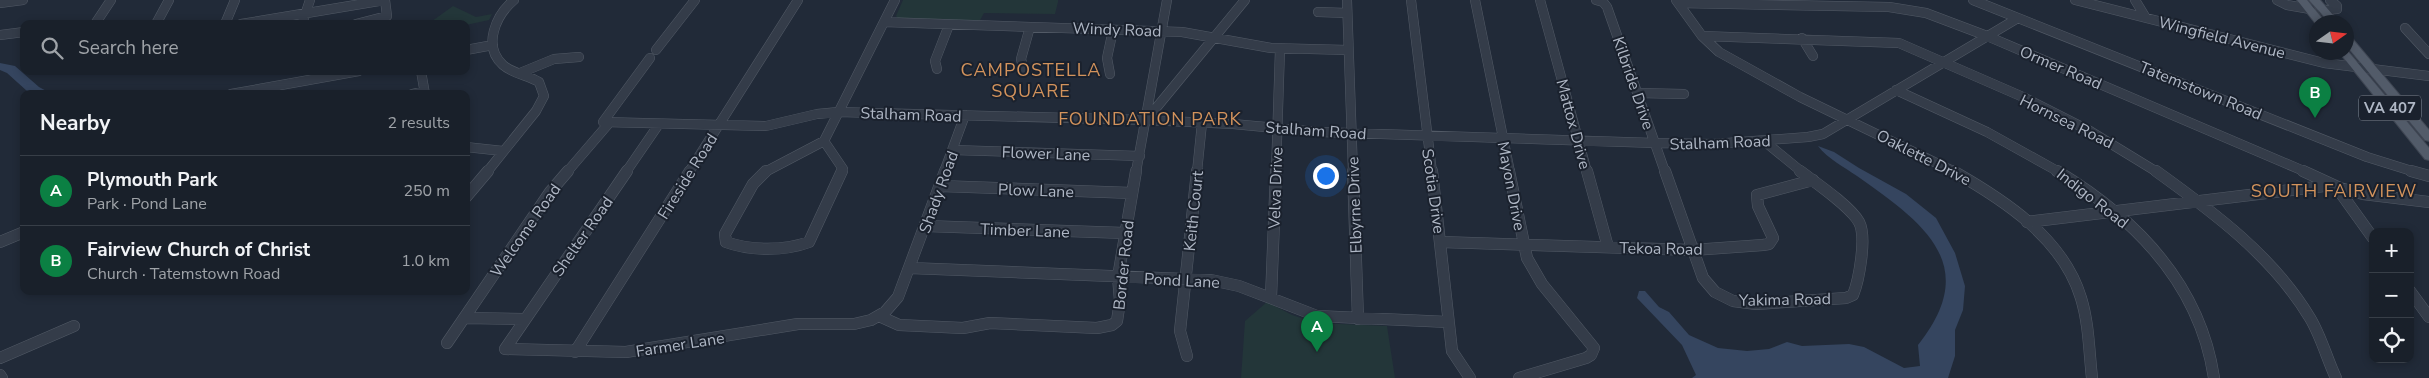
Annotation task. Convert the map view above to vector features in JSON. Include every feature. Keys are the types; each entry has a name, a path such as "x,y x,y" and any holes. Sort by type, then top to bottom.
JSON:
{"main road":[{"path":"2302,0 2324,10 2328,15"},
{"name":"VA 407","path":"2354,48 2429,137"},
{"name":"VA 407","path":"2350,60 2429,156"}],"street":[{"path":"0,4 23,0"},
{"path":"98,20 111,0"},
{"path":"158,20 169,0"},
{"path":"227,20 235,0"},
{"path":"303,20 310,0"},
{"path":"269,20 384,0 387,16 372,20"},
{"path":"610,122 603,122 696,0"},
{"name":"Fireside Road","path":"575,352 798,0"},
{"path":"824,141 843,169 810,242 791,248 736,246 726,242 725,234 757,179 768,168 824,141 895,0"},
{"name":"Border Road","path":"879,316 899,325 962,328 990,323 1104,328 1117,321 1120,301 1118,277 1167,0"},
{"path":"1146,120 1245,0"},
{"name":"Elbyrne Drive","path":"1346,0 1358,319"},
{"name":"Scotia Drive","path":"1411,0 1441,242 1452,351 1470,378"},
{"name":"Mayon Drive","path":"1475,0 1524,244 1533,272 1593,344 1594,351 1586,358 1519,378"},
{"name":"Mattox Drive","path":"1540,0 1608,247"},
{"name":"Tatemstown Road","path":"1973,0 2366,157 2429,176"},
{"name":"Wingfield Avenue","path":"2075,0 2313,60 2356,68 2429,76"},
{"path":"2135,0 2146,18"},
{"path":"2277,0 2287,5 2312,5"},
{"path":"2324,10 2337,9 2337,6 2330,0"},
{"path":"470,192 536,111 544,96 539,82 502,64 493,45 493,32 496,20 508,1"},
{"name":"Kilbride Drive","path":"1599,1 1607,7 1693,250 1708,287 1724,298"},
{"name":"Oaklette Drive","path":"1677,1 1702,36 1720,52 1848,119 1965,177 2027,222 2054,251 2076,285 2086,322 2092,378"},
{"name":"Ormer Road","path":"1677,1 1899,8 1937,16 2278,159 2340,188 2363,194 2429,202"},
{"path":"1318,12 1347,13"},
{"name":"Stalham Road","path":"610,122 719,126 777,125 816,114 838,112 1146,120 1352,133 1655,144 1713,144 1764,141 1816,136 2018,18"},
{"name":"Windy Road","path":"884,22 1162,31 1214,37 1280,49 1348,50"},
{"path":"937,69 935,61 949,24"},
{"path":"1024,71 1021,59 1030,27"},
{"path":"2405,28 2429,54"},
{"path":"1110,74 1107,58 1113,30"},
{"path":"0,35 20,32"},
{"name":"Hornsea Road","path":"1702,36 1892,42 2084,127 2131,153 2198,201 2251,246 2282,280 2315,328 2329,356 2336,378"},
{"path":"1802,38 1813,56"},
{"path":"470,49 493,45"},
{"name":"Velva Drive","path":"1271,298 1280,49"},
{"path":"520,73 531,66 554,59 579,57"},
{"path":"253,90 337,75"},
{"path":"422,75 424,90"},
{"name":"Indigo Road","path":"1896,90 2023,150 2075,181 2114,212 2161,258 2187,296 2206,336 2214,378"},
{"path":"1638,92 1684,94"},
{"path":"1150,94 1165,97"},
{"name":"Shady Road","path":"879,316 895,303 910,268 965,115"},
{"name":"Welcome Road","path":"447,343 466,318 523,228 555,185 610,122"},
{"name":"Keith Court","path":"1187,356 1180,331 1202,123"},
{"name":"Shelter Road","path":"505,349 659,124"},
{"path":"1764,141 1813,180"},
{"path":"470,147 503,151"},
{"name":"Flower Lane","path":"953,150 1140,156"},
{"name":"Tekoa Road","path":"1441,242 1693,250 1769,244 1772,238 1758,206 1757,195 1813,180"},
{"name":"Yakima Road","path":"1724,298 1744,303 1846,298 1855,292 1859,280 1861,227 1850,212 1813,180"},
{"name":"Plow Lane","path":"940,186 1132,194"},
{"path":"2027,222 2317,186 2340,188 2340,192 2369,232"},
{"name":"Timber Lane","path":"926,226 1125,233"},
{"path":"0,242 20,234"},
{"name":"Pond Lane","path":"910,268 1185,279 1232,283 1305,314 1358,319 1448,322"},
{"path":"2414,296 2429,317"},
{"name":"Farmer Lane","path":"505,349 631,352 798,324 854,324 879,316"},
{"path":"466,318 524,319"},
{"path":"0,358 74,326"}],"shaded area":[{"path":"903,0 1058,0 1058,2 1055,14 984,13 979,22 899,19 896,16"},
{"path":"453,6 476,17 492,14 489,20 470,24 470,20 434,20"},
{"path":"1267,302 1292,315 1316,323 1387,326 1395,378 1241,378 1245,321"}],"water":[{"path":"0,63 15,66 20,70 20,75 25,75 45,90 26,90 7,73 0,70"},
{"path":"1818,146 1834,152 1906,194 1936,218 1955,253 1965,286 1963,310 1955,330 1955,356 1948,378 1692,378 1696,375 1682,345 1637,298 1639,291 1645,291 1659,307 1669,312 1689,335 1718,348 1747,351 1769,349 1787,342 1802,346 1849,344 1864,347 1904,368 1920,366 1918,345 1937,316 1945,291 1944,268 1936,247 1922,228 1903,210 1831,159"}],"place":[{"name":"Fairview Church of Christ","path":"2315,118"},
{"name":"Plymouth Park","path":"1317,352"}],"district":[{"name":"CAMPOSTELLA SQUARE","path":"1031,80"},
{"name":"FOUNDATION PARK","path":"1150,119"},
{"name":"SOUTH FAIRVIEW","path":"2334,191"}]}
